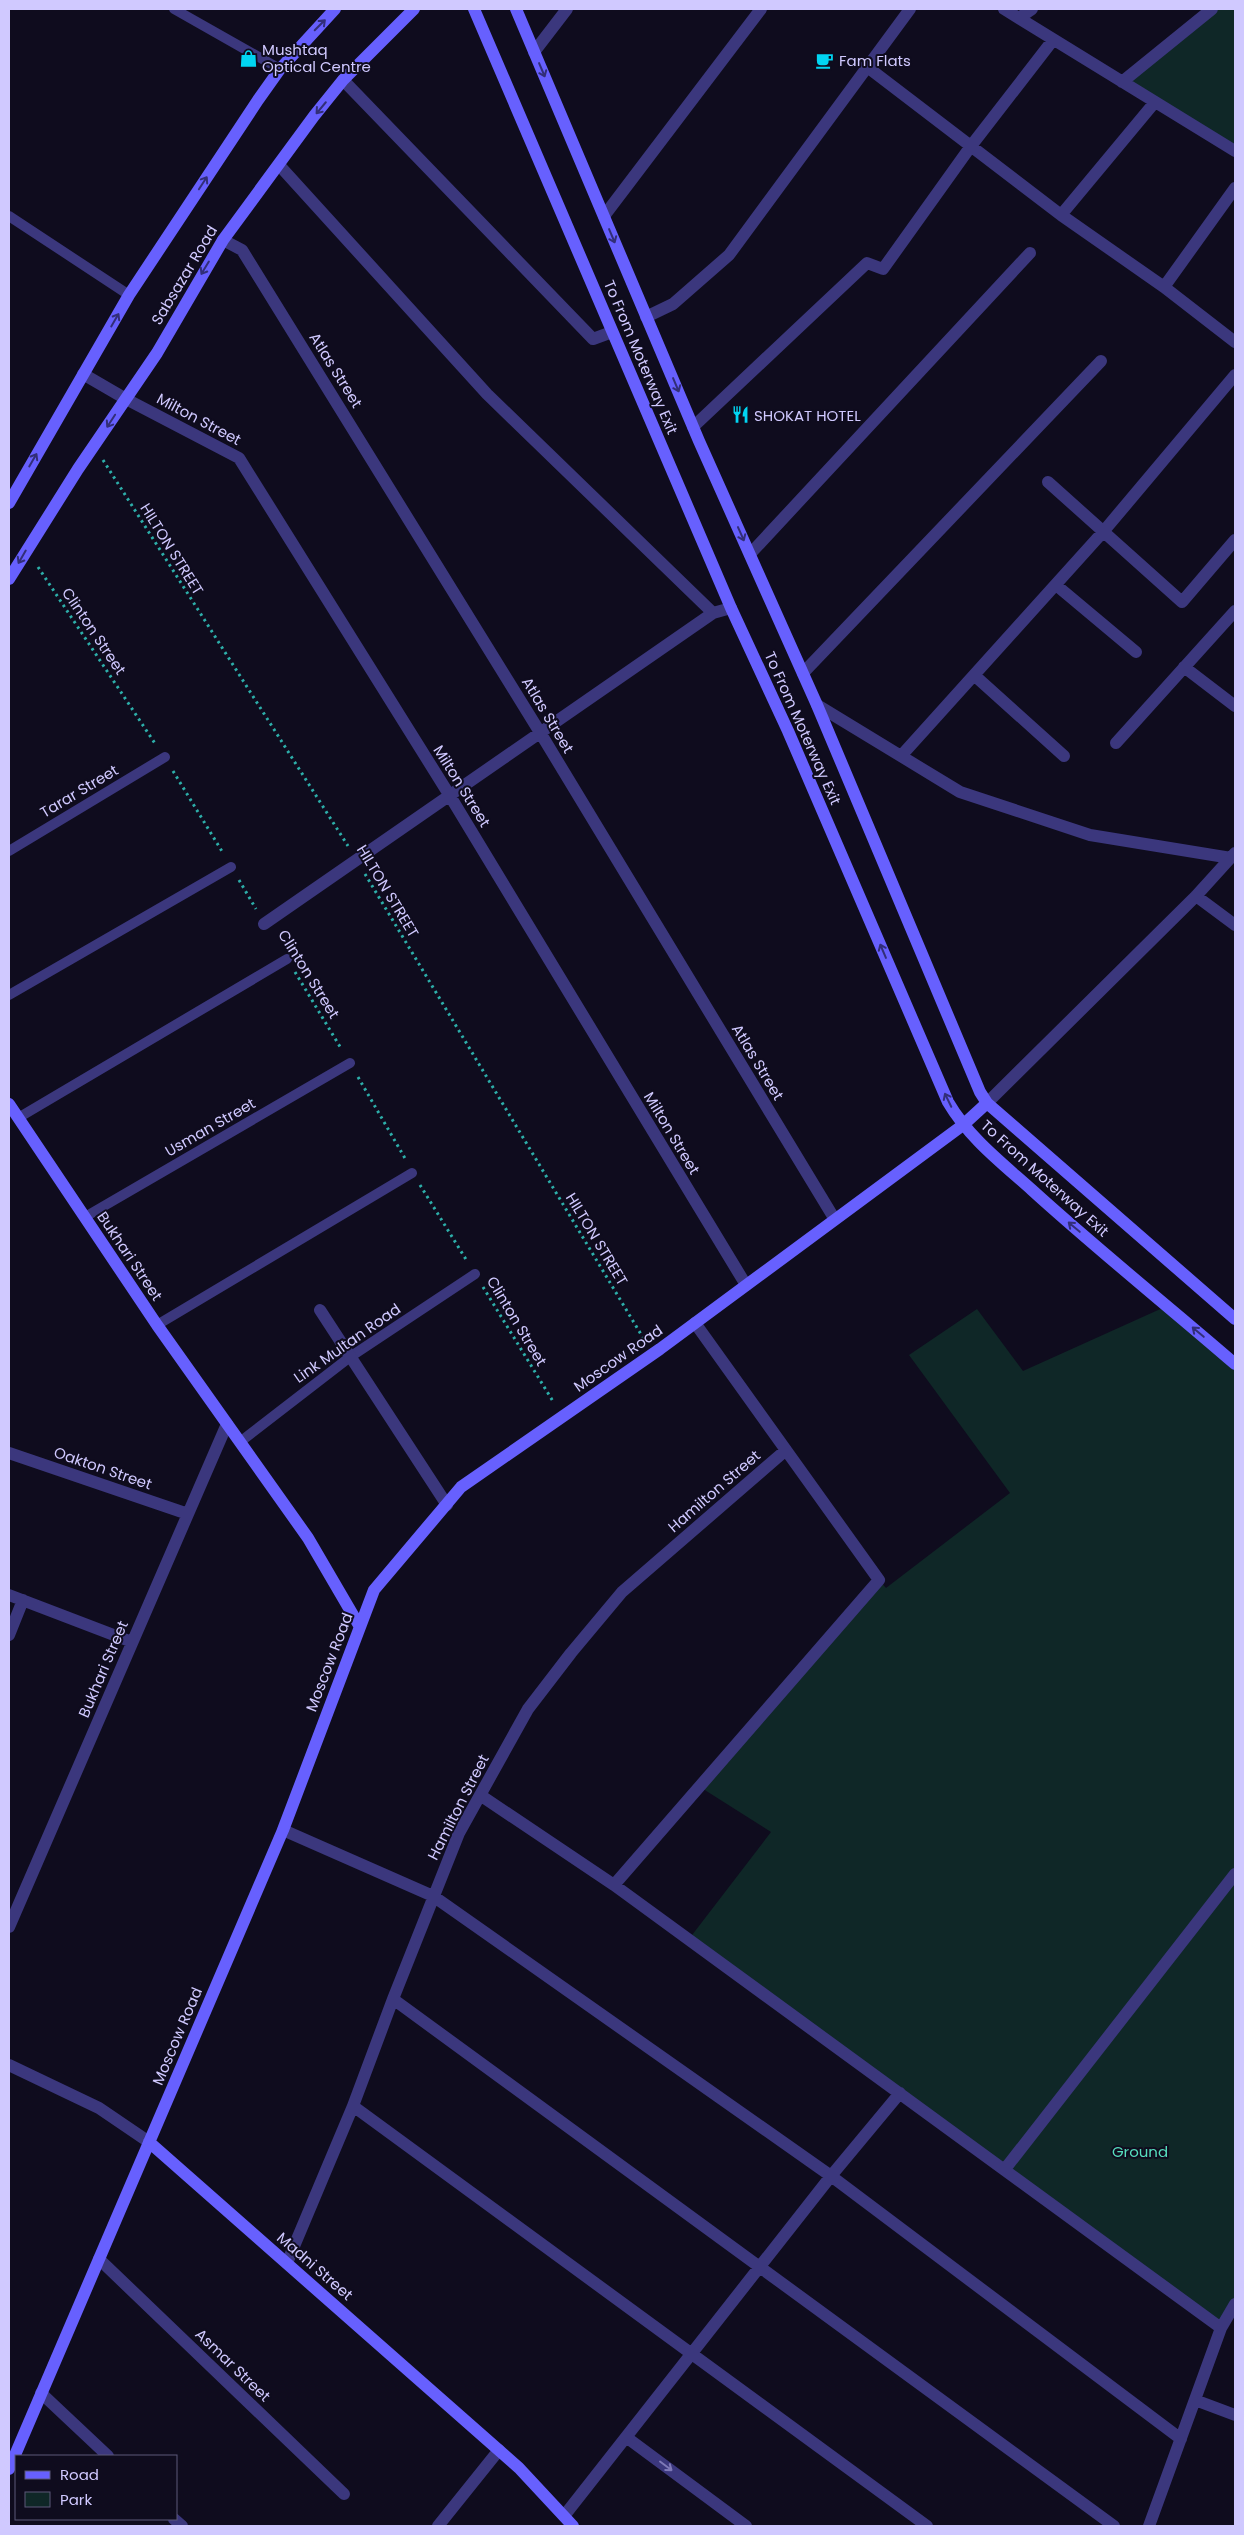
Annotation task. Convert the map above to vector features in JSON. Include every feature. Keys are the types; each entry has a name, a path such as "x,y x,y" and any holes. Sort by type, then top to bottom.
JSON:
{"main road":[{"path":"9,503 129,295 280,69 336,9"},
{"name":"Sabsazar Road","path":"9,579 26,549 156,352 223,240 314,116 343,80 414,9"},
{"name":"To From Moterway Exit","path":"474,9 731,608 792,740 948,1102 963,1125 980,1143 1052,1209 1235,1364"},
{"name":"To From Moterway Exit","path":"516,9 693,426 817,706 903,912 987,1103 1235,1319"},
{"name":"Moscow Road","path":"15,2455 283,1830 374,1590 462,1487 653,1354 746,1286 834,1218 963,1125 987,1103"},
{"name":"Bukhari Street","path":"9,1104 157,1325 308,1538 360,1627"},
{"name":"Madni Street","path":"149,2142 519,2468 574,2526"},
{"name":"Moscow Road","path":"9,2469 15,2455"}],"street":[{"path":"534,52 567,9"},
{"path":"604,216 761,9"},
{"path":"646,316 673,304 730,255 866,66 910,9"},
{"path":"1004,9 1235,151"},
{"path":"1020,18 1032,9"},
{"path":"1122,82 1212,9"},
{"path":"693,426 867,263 883,269 971,146 1053,40"},
{"path":"866,66 1061,215 1164,287 1235,342"},
{"path":"343,80 593,339 612,332"},
{"path":"1061,215 1155,102"},
{"path":"278,166 487,394 713,613"},
{"path":"1164,287 1235,188"},
{"name":"Atlas Street","path":"223,240 242,250 541,734 834,1218"},
{"path":"750,554 1030,254"},
{"path":"803,674 1100,361"},
{"name":"Milton Street","path":"83,374 126,399 239,458 450,796 746,1286"},
{"path":"901,756 1103,532 1235,375"},
{"path":"1048,482 1182,602 1235,540"},
{"path":"1056,584 1136,652"},
{"path":"264,924 541,734 713,613 731,608"},
{"path":"1116,743 1235,611"},
{"path":"1184,667 1235,706"},
{"path":"974,675 1064,756"},
{"path":"817,706 960,792 1090,835 1233,856"},
{"path":"987,1103 1196,896 1233,856"},
{"path":"1196,896 1235,925"},
{"path":"320,1310 447,1505"},
{"path":"614,1885 879,1580 695,1323"},
{"name":"Bukhari Street","path":"9,1927 227,1424"},
{"name":"Hamilton Street","path":"287,2263 353,2106 393,1998 459,1833 528,1709 571,1653 622,1592 786,1450"},
{"name":"Oakton Street","path":"9,1453 188,1514"},
{"path":"9,1595 132,1642"},
{"path":"9,1635 23,1600"},
{"path":"480,1795 614,1885 1221,2328"},
{"path":"283,1830 433,1896 831,2176 1181,2439"},
{"path":"1005,2170 1235,1874"},
{"path":"393,1998 1114,2526"},
{"name":"Madni Street","path":"9,2065 99,2108 149,2142"},
{"path":"564,2516 831,2176 900,2093"},
{"path":"353,2106 927,2526"},
{"name":"Asmar Street","path":"99,2259 344,2494"},
{"path":"1149,2526 1221,2328 1235,2304"},
{"path":"42,2393 107,2455"},
{"path":"1195,2400 1235,2415"},
{"path":"626,2437 746,2526"},
{"path":"438,2526 499,2450"}],"lane":[{"path":"174,9 280,69"},
{"path":"9,216 129,295"},
{"name":"Tarar Street","path":"9,851 165,757"},
{"path":"9,995 231,867"},
{"path":"18,1118 288,960"},
{"name":"Usman Street","path":"85,1217 350,1063"},
{"path":"157,1325 412,1173"},
{"name":"Link Multan Road","path":"240,1442 350,1357 475,1274"}],"path":[{"name":"HILTON STREET","path":"94,447 357,861 653,1354"},
{"name":"Clinton Street","path":"26,549 165,757 264,924"},
{"name":"Clinton Street","path":"288,960 350,1063 412,1173 562,1417"}],"green space":[{"path":"1209,9 1235,9 1235,152 1122,82"},
{"name":"Ground","path":"1167,1306 1235,1364 1235,2304 1221,2328 689,1939 771,1832 700,1787 879,1580 886,1588 1010,1493 909,1355 977,1309 1023,1371"}],"place":[{"name":"Mushtaq Optical Centre","path":"248,58"},
{"name":"Fam Flats","path":"825,60"},
{"name":"SHOKAT HOTEL","path":"740,415"}]}
